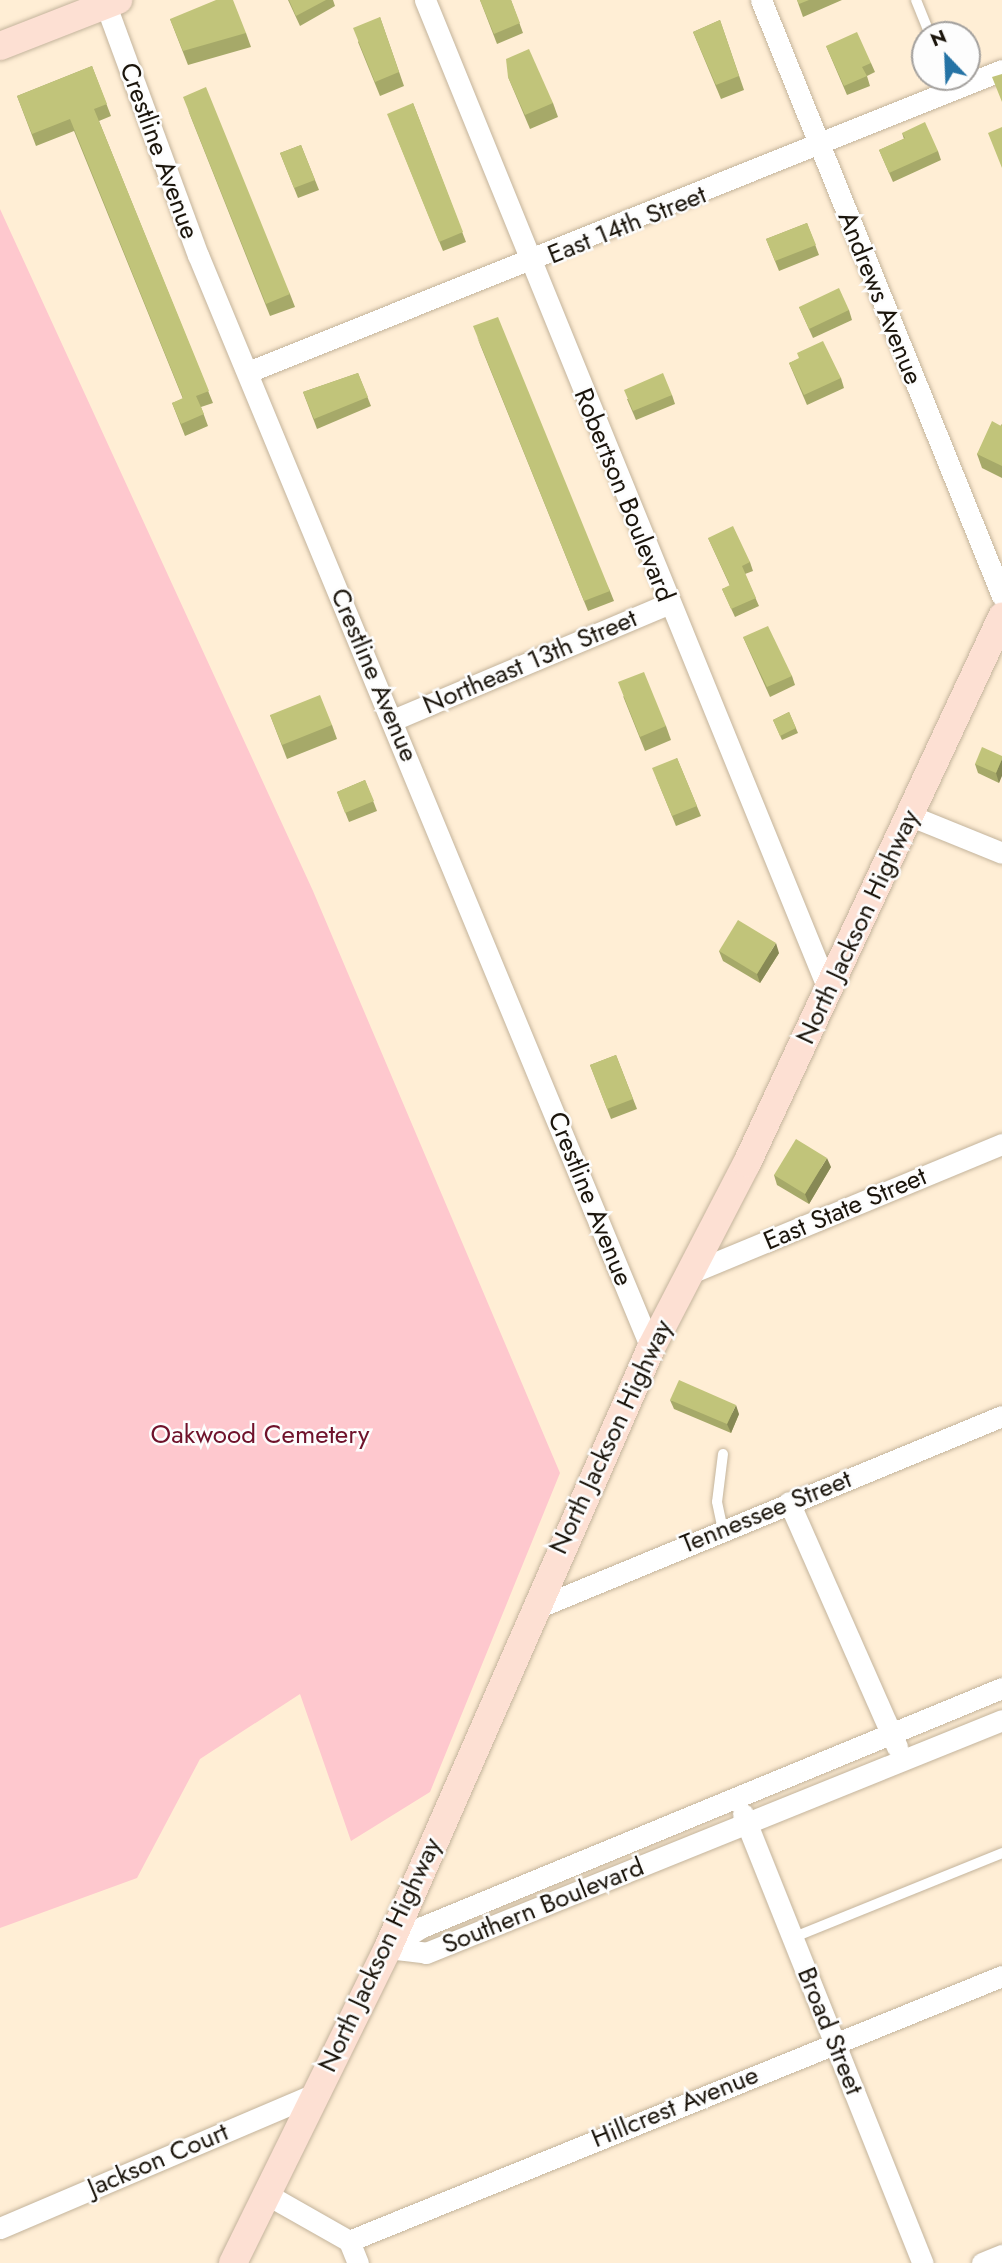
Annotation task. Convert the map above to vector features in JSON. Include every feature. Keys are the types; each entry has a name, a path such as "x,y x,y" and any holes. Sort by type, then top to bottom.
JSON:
{"main road":[{"path":"0,46 109,1"},
{"name":"North Jackson Highway","path":"233,2263 388,1948 532,1610 650,1348 828,989 1002,617"}],"street":[{"name":"Robertson Boulevard","path":"425,0 534,262 667,604 828,989"},
{"name":"Andrews Avenue","path":"761,0 1002,596"},
{"name":"Crestline Avenue","path":"109,1 154,145 650,1348"},
{"name":"East 14th Street","path":"981,75 1002,70"},
{"name":"East 14th Street","path":"248,372 534,262 819,146 932,91"},
{"name":"Northeast 13th Street","path":"393,720 667,604"},
{"path":"911,816 1002,853"},
{"name":"East State Street","path":"688,1274 1002,1144"},
{"name":"Tennessee Street","path":"532,1610 1002,1416"},
{"path":"789,1502 903,1760"},
{"name":"Southern Boulevard","path":"388,1948 422,1927 1002,1688"},
{"name":"Southern Boulevard","path":"388,1948 426,1953 1002,1720"},
{"name":"Broad Street","path":"736,1798 923,2263"},
{"name":"Hillcrest Avenue","path":"349,2241 1002,1976"},
{"name":"Jackson Court","path":"0,2228 316,2093"},
{"path":"268,2195 349,2241 358,2263"},
{"path":"982,2263 1002,2255"}],"lane":[{"path":"916,0 924,21"},
{"path":"723,1454 717,1502 723,1530"},
{"path":"792,1938 1002,1853"}],"green space":[{"name":"Oakwood Cemetery","path":"0,209 313,891 560,1473 430,1792 351,1841 300,1694 200,1759 137,1878 0,1928"}],"building":[{"path":"216,0 233,0 246,33 183,51 170,19"},
{"path":"289,0 326,0 296,16"},
{"path":"480,0 511,0 520,23 494,34"},
{"path":"380,17 399,72 375,82 353,28"},
{"path":"720,20 739,76 716,85 693,32"},
{"path":"857,32 871,63 862,67 867,76 844,86 826,46"},
{"path":"529,49 553,103 525,115 508,77 506,59"},
{"path":"92,66 107,104 94,109 209,391 196,396 204,414 181,424 172,403 183,398 70,119 32,134 17,96"},
{"path":"1002,74 1002,102 992,77"},
{"path":"206,87 290,294 266,304 183,97"},
{"path":"413,103 463,232 439,242 387,114"},
{"path":"925,122 938,151 889,173 879,150 905,138 902,133"},
{"path":"1002,127 1002,168 988,133"},
{"path":"301,145 315,180 294,188 280,153"},
{"path":"807,223 816,245 775,261 766,239"},
{"path":"839,288 849,310 809,329 799,307"},
{"path":"498,317 610,591 584,601 473,326"},
{"path":"823,341 841,378 804,395 789,363 799,358 797,353"},
{"path":"358,373 368,397 314,419 303,392"},
{"path":"663,373 672,395 633,411 624,390"},
{"path":"992,421 1001,426 1002,424 1002,466 977,454"},
{"path":"733,526 750,562 742,566 756,598 731,609 722,589 730,585 708,538"},
{"path":"768,626 792,676 767,687 743,637"},
{"path":"644,672 666,726 640,737 618,682"},
{"path":"320,695 332,725 282,745 270,715"},
{"path":"789,712 796,728 780,736 773,720"},
{"path":"982,747 1002,756 996,773 975,764"},
{"path":"677,758 697,806 672,816 652,768"},
{"path":"365,780 374,801 345,813 337,792"},
{"path":"738,920 776,943 757,974 719,951"},
{"path":"616,1055 633,1099 607,1109 590,1065"},
{"path":"796,1139 827,1158 805,1194 774,1175"},
{"path":"679,1380 736,1405 727,1424 670,1400"}]}
